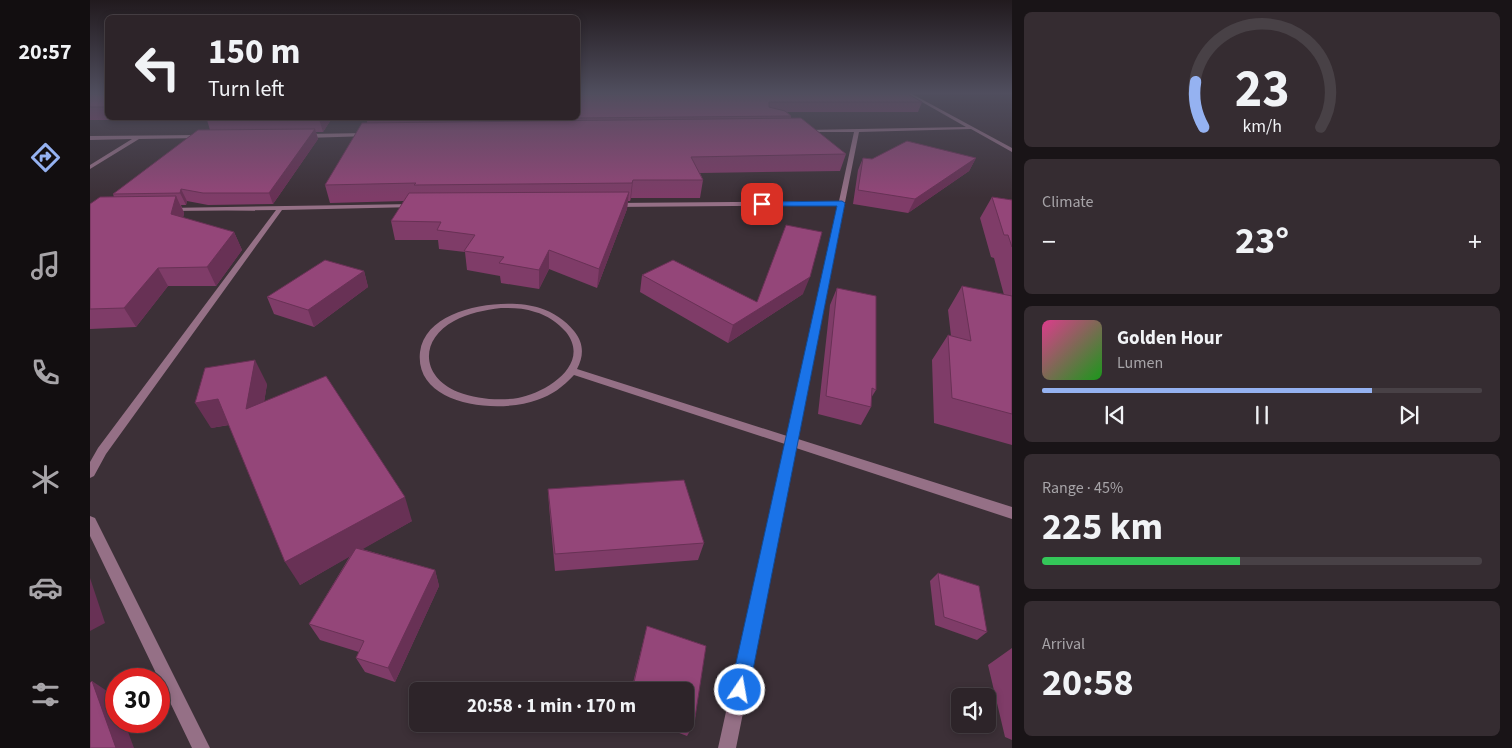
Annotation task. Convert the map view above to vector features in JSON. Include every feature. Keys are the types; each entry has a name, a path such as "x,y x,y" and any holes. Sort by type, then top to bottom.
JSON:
{"street":[{"path":"797,131 919,129"},
{"path":"973,129 1012,150"},
{"path":"728,748 857,130"},
{"path":"298,136 378,135"},
{"path":"90,138 208,137"},
{"path":"90,167 138,138"},
{"path":"602,205 842,203"},
{"path":"157,209 422,206"},
{"path":"90,473 102,451 281,208"},
{"path":"519,306 537,309 565,323 573,334 578,346 578,359 572,371 560,384 531,398 501,403 480,402 459,397 442,389 431,378 425,365 424,352 429,340 438,328 450,319 483,307 519,306"},
{"path":"572,371 1012,513"},
{"path":"90,522 201,748"}],"building":[{"path":"315,129 269,193 203,193 181,189 180,193 113,194 198,130"},
{"path":"358,129 815,129 846,154 691,157 703,180 633,180 632,183 325,185"},
{"path":"907,141 976,158 915,199 858,190 863,158 872,159"},
{"path":"629,192 599,269 549,250 539,270 499,263 504,257 464,251 475,235 437,230 441,222 391,221 409,193"},
{"path":"176,196 171,214 234,232 207,267 158,268 124,308 90,309 90,204 100,197"},
{"path":"992,197 1012,200 1012,247 1008,235 1004,235"},
{"path":"786,225 822,232 810,277 733,325 642,275 673,260 757,302"},
{"path":"325,260 364,271 308,310 267,297"},
{"path":"962,286 1012,296 1012,414 952,398 948,335 971,341"},
{"path":"837,288 876,296 876,390 872,388 871,407 826,396"},
{"path":"255,360 246,409 326,376 405,497 285,562 218,399 195,403 205,368"},
{"path":"684,480 704,543 555,554 548,489"},
{"path":"356,548 435,570 388,668 356,658 364,641 309,624"},
{"path":"938,573 979,586 987,632 944,617"},
{"path":"647,626 706,646 694,724 694,682 634,682"},
{"path":"92,681 105,717 105,733 111,733 116,748 90,748 90,683"}],"route":[{"path":"740,690 842,203 762,204"}]}
